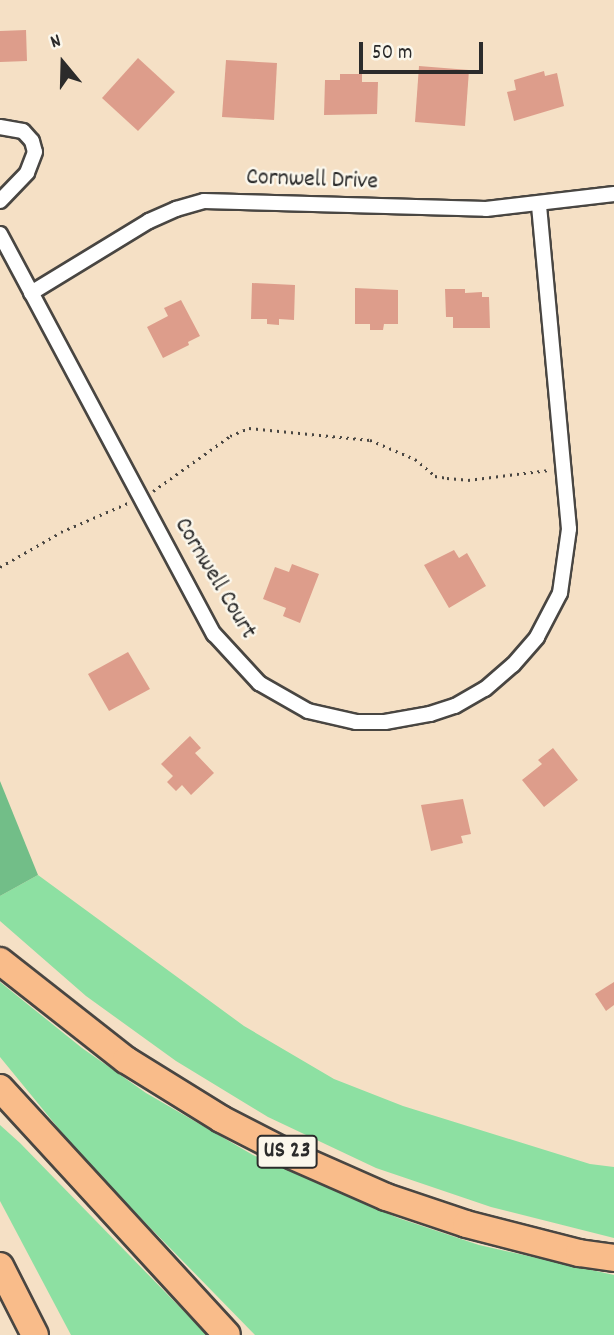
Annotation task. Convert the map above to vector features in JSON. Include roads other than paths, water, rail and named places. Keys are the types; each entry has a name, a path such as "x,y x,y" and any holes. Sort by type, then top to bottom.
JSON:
{"highway":[{"name":"US 23","path":"0,961 126,1060 221,1119 293,1156 386,1197 466,1224 579,1253 614,1258"},
{"path":"0,1088 227,1335"},
{"path":"0,1266 37,1335"}],"street":[{"path":"0,127 23,131 32,141 35,152 27,173 0,201"},
{"name":"Cornwell Drive","path":"31,293 149,221 204,201 486,209 614,194"},
{"name":"Cornwell Court","path":"0,234 215,634 258,683 308,711 356,722 384,722 430,714 473,696 500,677 537,637 560,593 569,529 538,205"}]}
